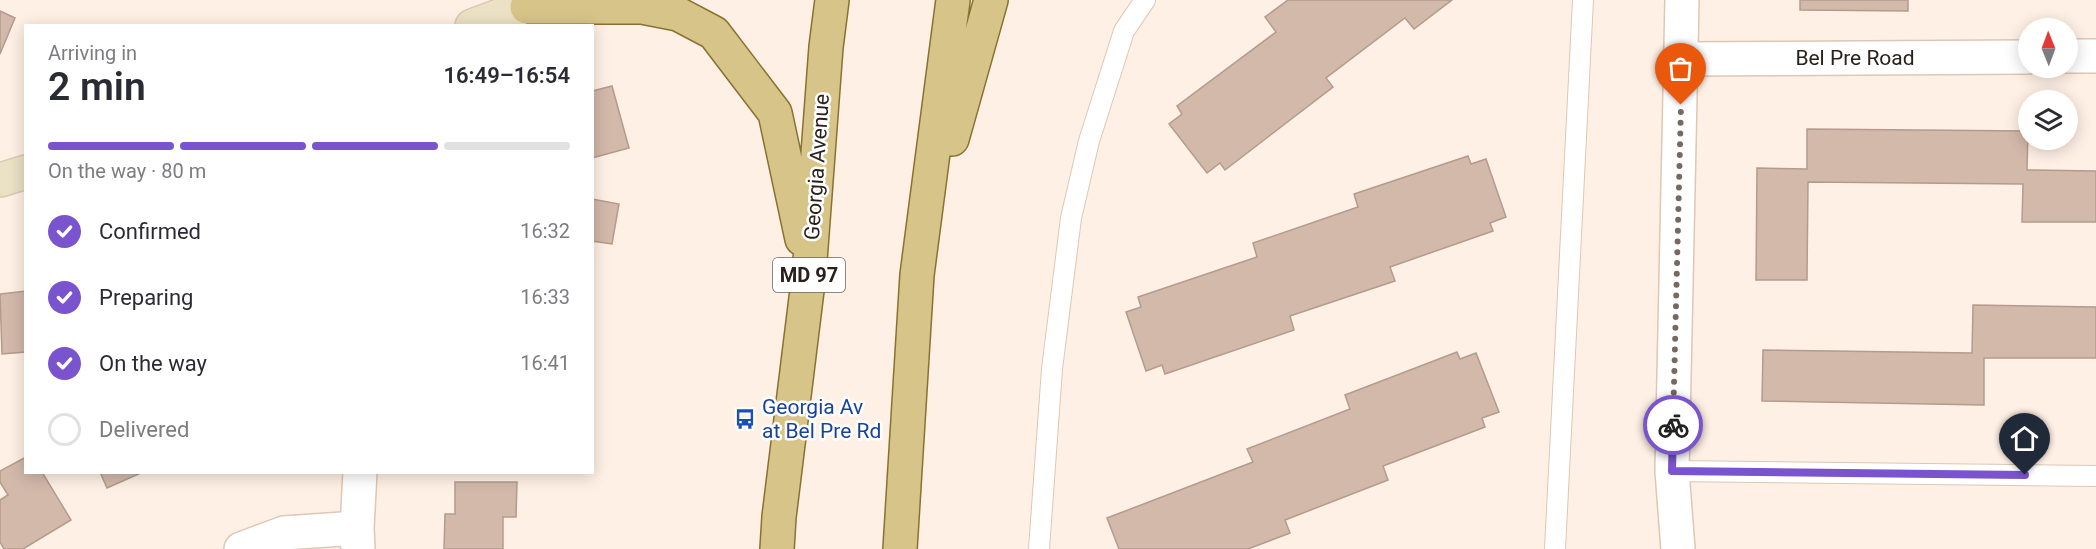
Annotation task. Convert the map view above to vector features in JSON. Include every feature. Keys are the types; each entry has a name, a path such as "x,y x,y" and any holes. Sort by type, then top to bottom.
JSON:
{"main road":[{"name":"Georgia Avenue","path":"777,549 809,274 826,47 832,0"},
{"path":"900,549 920,256 952,0"},
{"path":"920,256 990,0"},
{"path":"477,24 535,3 642,7 678,14 717,36 775,113 809,274"},
{"path":"0,180 24,173"}],"street":[{"path":"1678,549 1672,471 1682,0"},
{"path":"2078,56 2096,56"},
{"name":"Bel Pre Road","path":"1682,59 2018,57"},
{"path":"240,549 284,533 358,539 360,474"}],"lane":[{"path":"1039,549 1052,369 1071,218 1089,141 1124,31 1145,0"},
{"path":"1555,549 1583,0"},
{"path":"1672,471 2096,476"}],"building":[{"path":"1288,0 1452,0 1414,29 1405,18 1326,78 1333,87 1225,170 1220,163 1207,173 1169,124 1182,114 1177,106 1276,32 1265,17"},
{"path":"1800,0 1908,0 1908,11 1800,10"},
{"path":"0,11 15,18 0,54"},
{"path":"612,86 629,148 594,157 594,90"},
{"path":"1807,129 2018,131 2018,150 2028,150 2027,170 2096,171 2096,222 2022,222 2023,184 1808,182 1807,280 1756,280 1757,168 1807,169"},
{"path":"1468,156 1471,164 1486,159 1506,217 1490,223 1493,231 1390,267 1395,281 1290,316 1294,330 1165,374 1162,365 1146,371 1126,312 1141,307 1138,297 1257,257 1253,243 1358,207 1354,194"},
{"path":"594,199 619,204 612,244 594,241"},
{"path":"24,291 24,352 2,354 0,294"},
{"path":"1973,305 2096,307 2096,358 1984,358 1984,405 1762,401 1763,350 1972,353"},
{"path":"1457,352 1460,359 1476,353 1499,412 1482,418 1485,427 1383,466 1388,480 1285,520 1290,533 1248,549 1119,549 1107,518 1253,462 1247,449 1350,409 1345,395"},
{"path":"24,458 24,474 43,474 71,520 23,549 4,549 0,542 0,500 8,495 0,482 0,471"},
{"path":"101,474 138,474 107,488"},
{"path":"455,482 517,482 516,517 503,517 503,549 444,549 445,514 455,514"}],"way so far":[{"path":"1673,425 1681,105"}],"place":[{"name":"Georgia Av at Bel Pre Rd","path":"745,419"}],"route":[{"path":"1673,425 1672,471 2025,475"}]}
